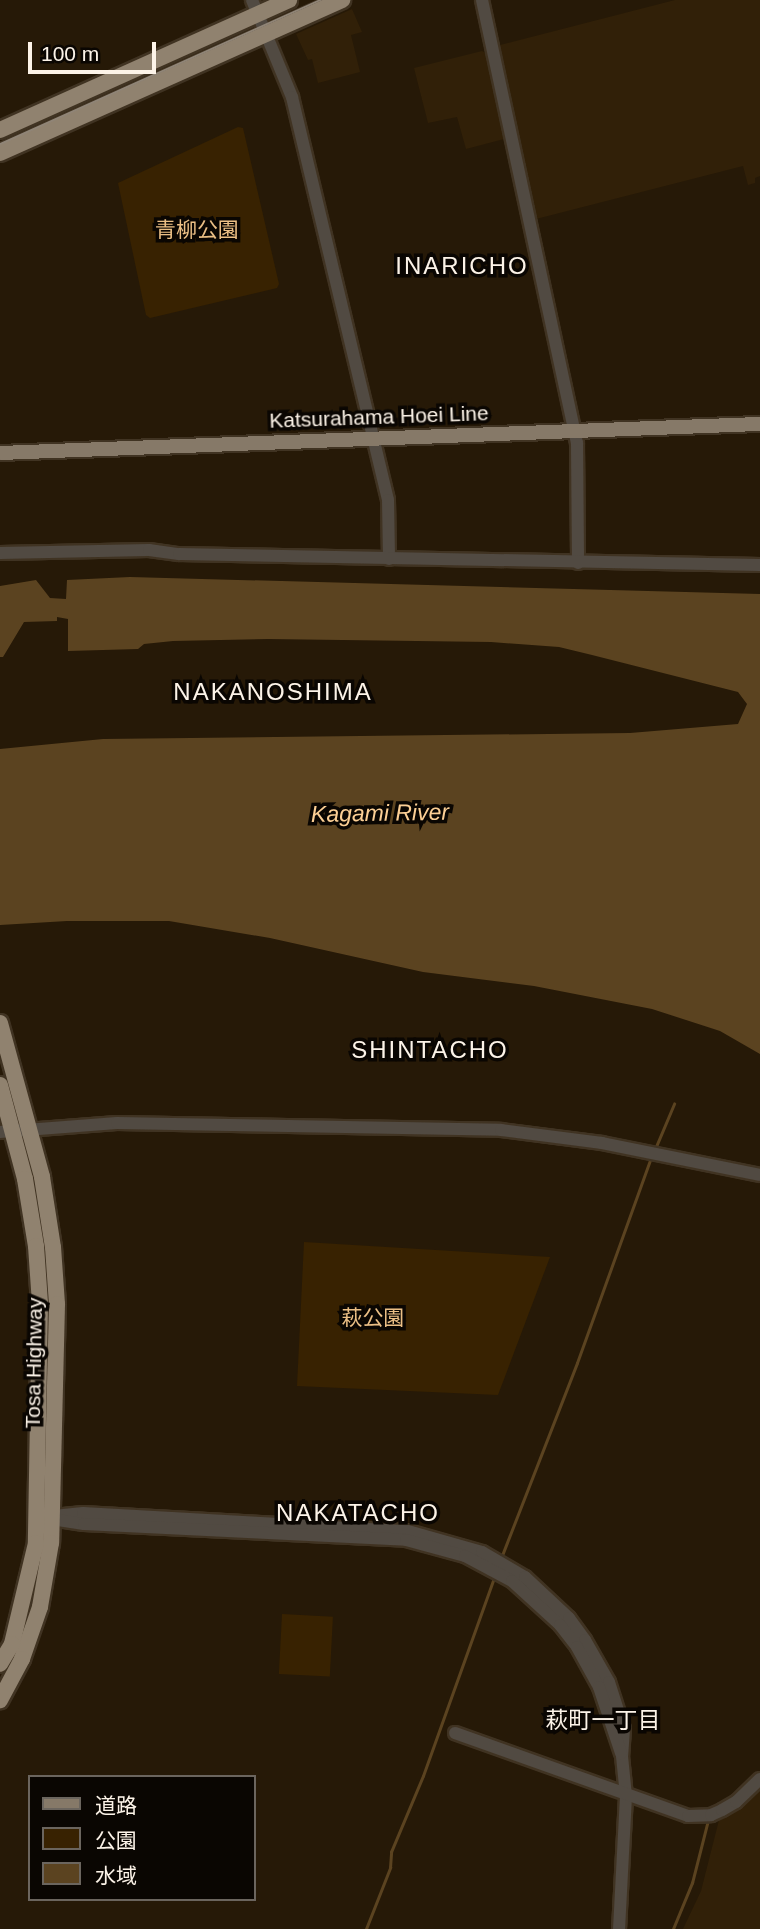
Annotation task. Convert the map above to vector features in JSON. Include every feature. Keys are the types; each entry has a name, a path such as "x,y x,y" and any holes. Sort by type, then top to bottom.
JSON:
{"highway":[{"path":"0,130 255,7 289,0"},
{"path":"0,153 342,0"},
{"name":"Tosa Highway","path":"0,1023 42,1177 57,1286 47,1518 40,1607 22,1660 0,1700"},
{"name":"Tosa Highway","path":"0,1085 6,1131 25,1179 40,1285 47,1518 12,1644 0,1664"}],"main road":[{"name":"Katsurahama Hoei Line","path":"0,453 760,424"}],"street":[{"path":"482,0 575,431 578,563"},
{"path":"255,7 290,89 388,500 389,559"},
{"path":"0,553 149,551 389,559 760,565"},
{"path":"6,1131 117,1124 501,1130 602,1143 760,1175"},
{"path":"47,1518 83,1513 386,1528 437,1536 482,1552 539,1588 584,1640 599,1662 616,1701 624,1729 622,1756 626,1796 618,1929"},
{"path":"455,1732 682,1815 711,1815 736,1802 760,1779"}],"shaded area":[{"path":"675,0 760,0 760,176 755,178 755,183 748,185 743,166 536,219 500,45"},
{"path":"352,9 362,32 351,35 360,72 318,83 312,59 308,60 296,34"},
{"path":"482,51 486,53 504,139 466,149 457,117 428,123 414,68"},
{"path":"760,1785 760,1929 683,1929 701,1891 720,1816"}],"green space":[{"name":"青柳公園","path":"238,127 243,128 279,284 277,288 150,318 146,315 118,183"},
{"name":"萩公園","path":"304,1242 550,1257 498,1395 297,1386"},
{"path":"282,1614 333,1617 330,1677 279,1674"}],"water":[{"name":"Kagami River","path":"130,577 760,594 760,1054 720,1031 652,1009 534,986 423,972 270,938 169,921 67,921 0,925 0,749 103,739 630,733 738,724 747,704 738,692 559,647 491,642 268,639 173,641 144,644 138,649 68,651 68,619 57,617 57,621 24,622 3,657 0,657 0,586 36,580 50,598 66,599 67,580"}],"waterway":[{"path":"655,1149 674,1104"},
{"path":"501,1558 577,1363 651,1158"},
{"path":"366,1929 390,1868 391,1852 423,1776 494,1578"},
{"path":"673,1929 692,1883 707,1824"}],"tram line":[{"path":"0,144 321,0"}],"district":[{"name":"INARICHO","path":"462,266"},
{"name":"NAKANOSHIMA","path":"273,692"},
{"name":"SHINTACHO","path":"430,1050"},
{"name":"NAKATACHO","path":"358,1513"},
{"name":"萩町一丁目","path":"603,1720"}]}
